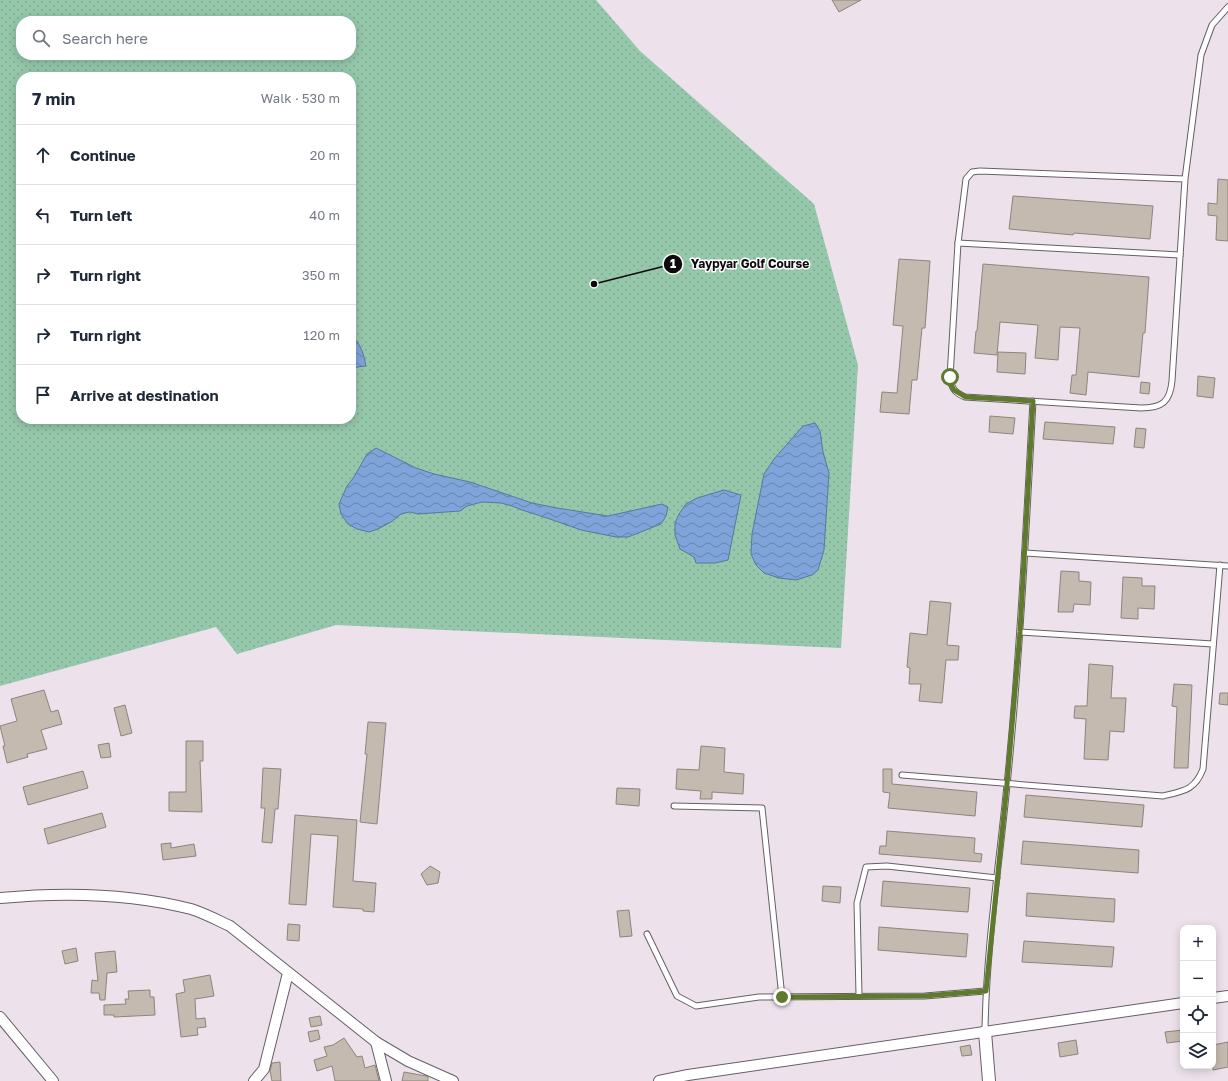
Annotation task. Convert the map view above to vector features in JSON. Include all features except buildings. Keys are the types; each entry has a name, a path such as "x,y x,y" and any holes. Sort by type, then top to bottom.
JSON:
{"street":[{"path":"0,898 34,894 90,894 144,900 192,909 212,917 230,926 376,1042 408,1061 453,1081"},
{"path":"254,1081 264,1069 288,973"},
{"path":"1216,998 1228,996"},
{"path":"659,1081 689,1078 1180,1003"},
{"path":"0,1017 53,1081"},
{"path":"985,1032 989,1081"},
{"path":"376,1042 386,1081"}],"lane":[{"path":"1185,179 980,171 972,172 966,179 958,243 950,377 951,385 954,390 966,397 1141,408 1160,406 1167,400 1171,392 1172,381 1185,179 1201,55 1212,25 1228,7"},
{"path":"958,243 1180,255"},
{"path":"985,1032 986,991 1007,784 1020,632 1033,401"},
{"path":"1025,553 1228,566"},
{"path":"902,775 1163,796 1186,791 1199,779 1203,769 1220,565"},
{"path":"1020,632 1213,644"},
{"path":"674,806 762,808 782,997"},
{"path":"858,996 857,903 866,867 887,866 997,878"},
{"path":"647,934 677,996 696,1006 759,997 924,996 986,991"}],"green space":[{"path":"0,0 596,0 640,51 814,204 858,365 841,648 336,625 237,654 216,627 0,686"}],"water":[{"path":"356,341 361,349 366,366 356,368"},
{"path":"815,423 820,431 823,452 829,473 824,550 818,570 812,575 796,580 779,578 764,573 756,565 751,554 752,534 764,474 774,459 803,426"},
{"path":"376,448 416,468 434,474 470,482 532,503 608,516 662,504 668,507 666,516 661,524 628,537 616,537 581,530 512,506 501,503 482,502 467,506 460,511 418,514 410,512 401,514 391,522 369,532 357,529 348,524 341,514 339,504 347,486 367,454"},
{"path":"724,490 741,495 728,560 715,563 696,563 694,557 680,549 675,535 675,523 686,504 697,498"}],"place":[{"name":"Yaypyar Golf Course","path":"594,284"}],"route":[{"path":"782,997 924,996 986,991 1007,784 1020,632 1033,401 966,397 959,395 951,385 950,377"}]}
